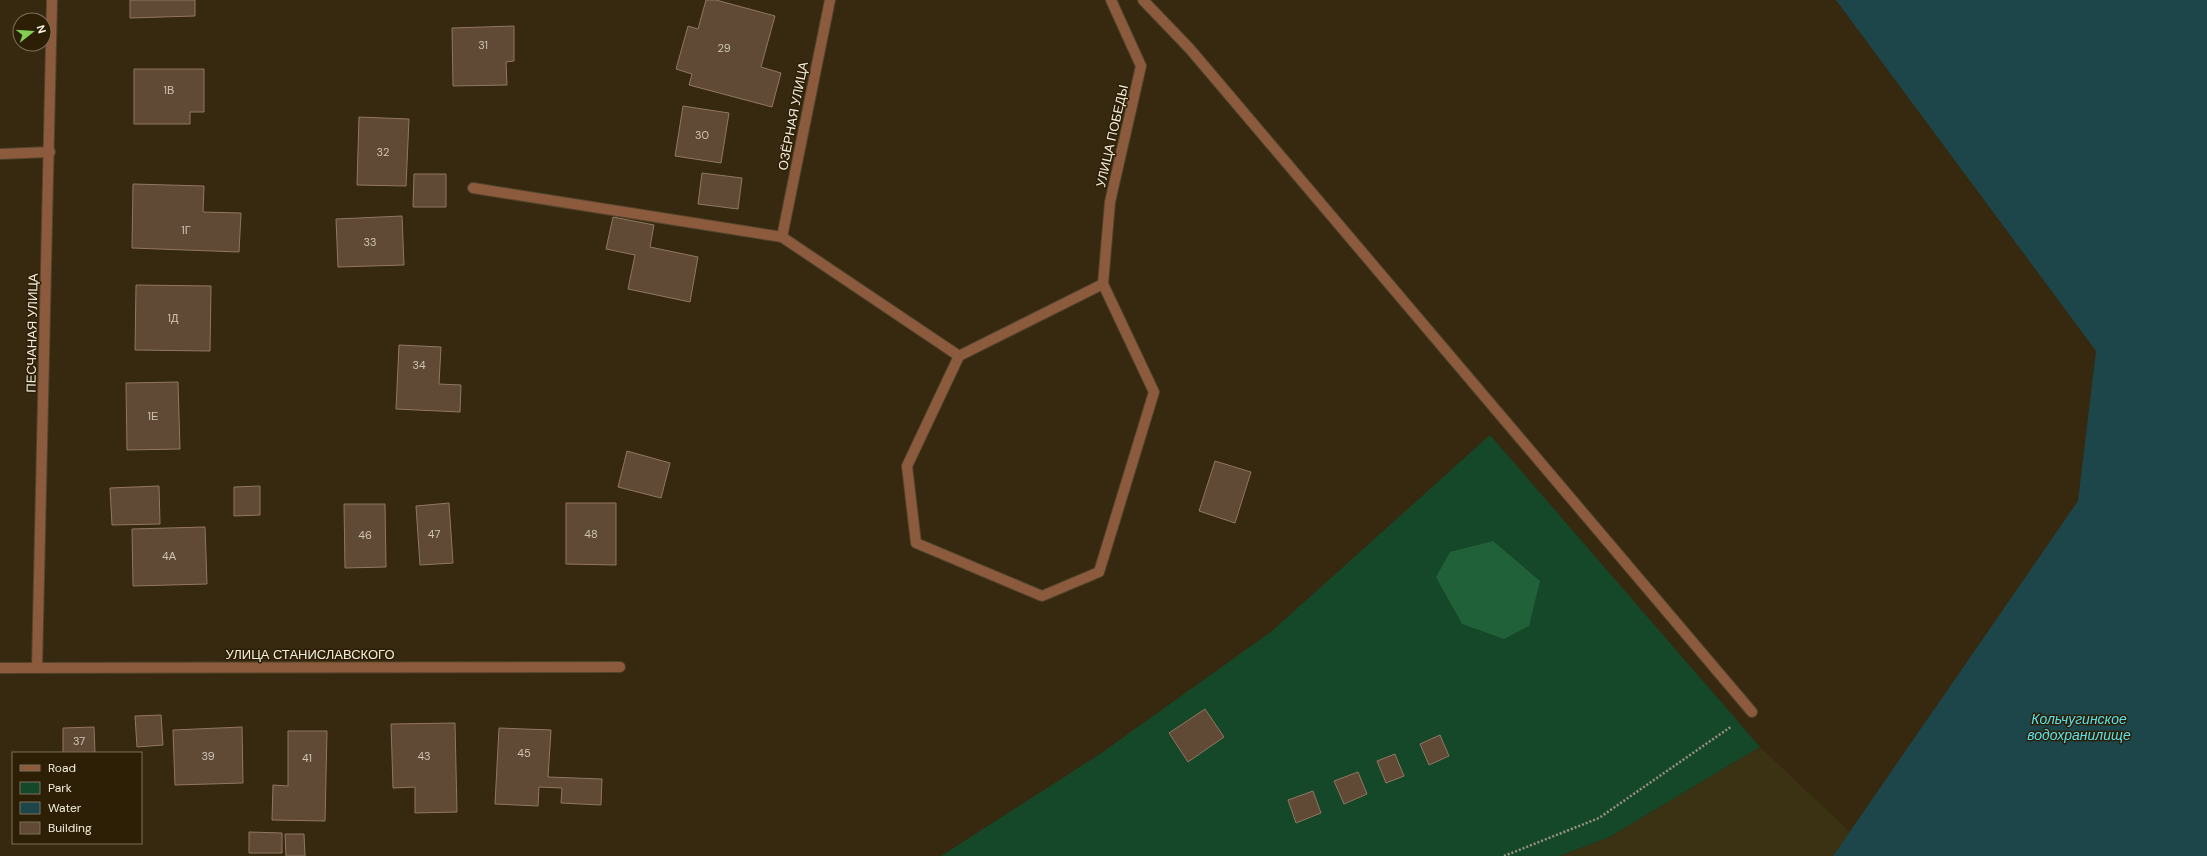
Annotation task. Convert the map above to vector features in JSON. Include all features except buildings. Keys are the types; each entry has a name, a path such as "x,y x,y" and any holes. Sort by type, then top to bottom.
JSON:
{"street":[{"name":"ПЕСЧАНАЯ УЛИЦА","path":"37,667 50,152 52,0"},
{"name":"ОЗЁРНАЯ УЛИЦА","path":"782,237 830,0"},
{"name":"УЛИЦА ПОБЕДЫ","path":"1103,284 1110,202 1141,66 1111,0"},
{"path":"1143,0 1190,49 1752,712"},
{"path":"0,154 50,152"},
{"path":"473,188 782,237 959,356"},
{"path":"1103,284 1154,392 1099,572 1042,596 916,543 907,466 959,356 1103,284"},
{"name":"УЛИЦА СТАНИСЛАВСКОГО","path":"0,668 620,667"}],"path":[{"path":"1504,856 1599,818 1752,712"}],"green space":[{"path":"1490,435 1760,747 1610,837 1560,856 941,856 1100,754 1272,631"},
{"path":"1493,541 1540,581 1529,626 1504,639 1462,624 1436,577 1450,552"}],"sand":[{"path":"1760,747 1850,832 1833,856 1560,856 1610,837"}],"water":[{"name":"Кольчугинское водохранилище","path":"1836,0 2207,0 2207,856 1833,856 2078,501 2096,351"}]}
